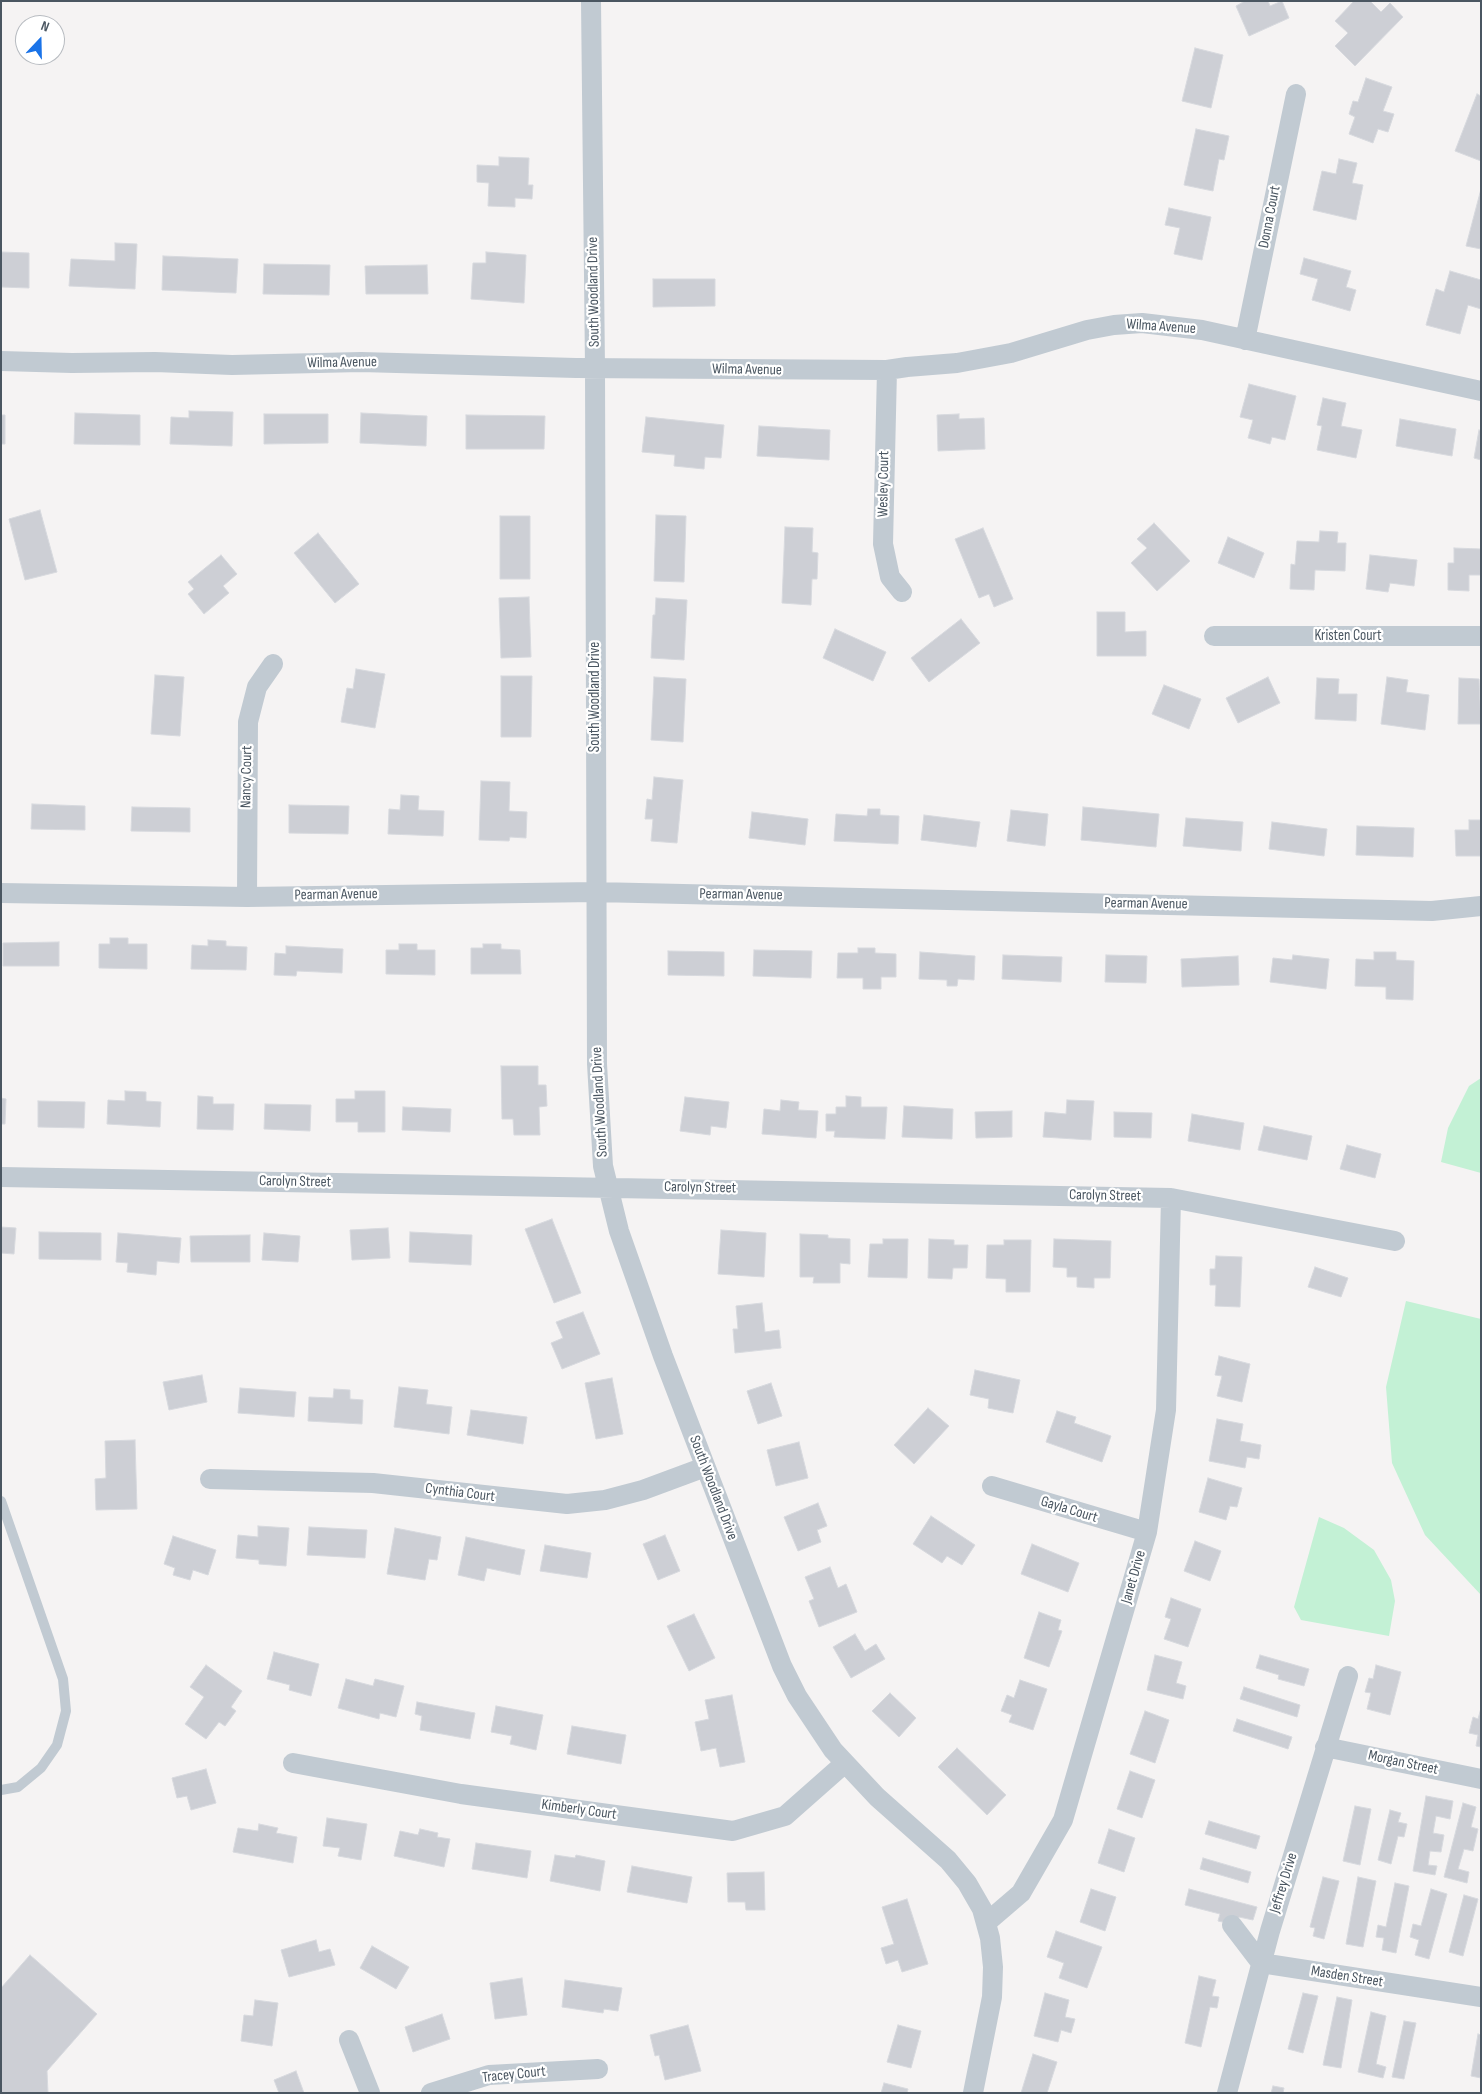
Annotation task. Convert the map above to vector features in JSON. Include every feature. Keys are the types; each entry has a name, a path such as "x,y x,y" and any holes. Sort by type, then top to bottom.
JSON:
{"street":[{"name":"South Woodland Drive","path":"591,1 595,368 596,892 599,1103 603,1166 619,1231 705,1467 782,1666 814,1724 845,1763 877,1797 948,1860 967,1883 986,1923 993,1967 992,1998 973,2093"},
{"name":"Donna Court","path":"1246,340 1296,94"},
{"name":"Wilma Avenue","path":"1,361 72,364 154,362 232,365 361,362 595,368 887,370 907,366 957,363 1011,353 1114,324 1174,326 1481,391"},
{"name":"Wesley Court","path":"887,370 883,544 890,577 902,592"},
{"name":"Kristen Court","path":"1214,636 1481,636"},
{"name":"Nancy Court","path":"247,896 248,722 256,687 272,664"},
{"name":"Pearman Avenue","path":"1,893 247,896 596,892 1422,910 1481,906"},
{"name":"Carolyn Street","path":"1,1177 1171,1198 1395,1241"},
{"name":"Janet Drive","path":"986,1923 1022,1892 1063,1820 1147,1532 1166,1410 1171,1198"},
{"name":"Cynthia Court","path":"210,1479 373,1483 567,1504 605,1500 643,1490 705,1467"},
{"name":"Gayla Court","path":"992,1486 1147,1532"},
{"name":"Jeffrey Drive","path":"1227,2093 1261,1963 1348,1676"},
{"name":"Morgan Street","path":"1325,1747 1481,1779"},
{"name":"Kimberly Court","path":"293,1763 461,1794 733,1831 785,1816 845,1763"},
{"path":"1232,1925 1261,1963"},
{"name":"Masden Street","path":"1261,1963 1481,1996"},
{"path":"349,2040 370,2093"},
{"name":"Tracey Court","path":"431,2093 489,2075 598,2069"}],"lane":[{"path":"1,1501 63,1679 66,1711 57,1745 41,1768 18,1787 1,1790"}],"green space":[{"path":"1481,1078 1481,1173 1441,1162 1448,1128 1469,1086"},
{"path":"1406,1301 1481,1319 1481,1595 1425,1535 1392,1463 1386,1387"},
{"path":"1319,1517 1344,1528 1374,1550 1391,1580 1395,1601 1389,1636 1301,1620 1294,1607"}],"building":[{"path":"1245,1 1268,1 1270,6 1282,1 1289,18 1249,36 1236,6"},
{"path":"1354,1 1370,1 1381,12 1390,3 1403,17 1355,66 1335,46 1348,33 1335,21"},
{"path":"1195,48 1223,55 1211,108 1182,101"},
{"path":"1366,78 1392,87 1383,111 1394,114 1388,132 1378,129 1373,143 1349,134 1355,117 1349,114 1353,101 1358,102"},
{"path":"1477,94 1481,96 1481,161 1455,151"},
{"path":"1196,129 1229,136 1224,160 1219,159 1213,191 1184,185"},
{"path":"499,157 529,158 528,185 533,185 532,199 515,198 515,207 488,206 489,183 477,182 477,165 499,166"},
{"path":"1339,159 1357,163 1352,183 1363,185 1356,220 1313,210 1322,171 1336,174"},
{"path":"1481,189 1481,249 1466,246"},
{"path":"1169,208 1211,217 1202,260 1174,254 1180,228 1165,225"},
{"path":"115,243 137,244 135,289 69,286 71,259 115,261"},
{"path":"1,252 29,253 29,288 1,287"},
{"path":"486,252 526,255 524,303 471,299 473,263 486,263"},
{"path":"163,256 238,259 236,293 162,290"},
{"path":"1304,258 1351,271 1346,287 1356,290 1350,311 1312,300 1318,279 1300,274"},
{"path":"264,264 330,265 329,295 263,294"},
{"path":"427,265 428,294 366,294 365,266"},
{"path":"1450,271 1481,280 1481,309 1468,305 1460,334 1426,325 1436,289 1444,292"},
{"path":"653,279 715,279 715,306 653,307"},
{"path":"1249,384 1296,396 1285,440 1272,437 1270,444 1248,438 1253,420 1240,417"},
{"path":"1323,398 1346,403 1341,426 1362,430 1356,458 1317,450 1322,426 1317,425"},
{"path":"189,411 233,412 232,446 170,444 171,417 189,418"},
{"path":"75,413 140,415 140,445 74,444"},
{"path":"361,413 427,416 426,446 360,443"},
{"path":"264,414 328,414 328,443 264,444"},
{"path":"959,414 959,419 984,418 985,449 938,451 937,415"},
{"path":"1,415 5,415 5,444 1,444"},
{"path":"466,415 545,416 544,449 466,449"},
{"path":"646,417 724,425 721,458 705,457 704,469 674,466 675,455 642,452"},
{"path":"1400,419 1456,429 1452,456 1396,446"},
{"path":"759,426 830,430 829,460 757,456"},
{"path":"1479,430 1481,431 1481,460 1474,458"},
{"path":"40,510 57,572 25,580 9,519"},
{"path":"656,515 686,516 684,582 654,581"},
{"path":"500,516 530,516 530,579 500,579"},
{"path":"1154,523 1190,561 1157,591 1131,563 1147,548 1137,539"},
{"path":"785,527 813,528 812,552 818,553 817,579 812,579 811,605 782,603"},
{"path":"983,528 1013,599 994,607 989,594 979,598 955,539"},
{"path":"1320,531 1338,532 1337,543 1346,543 1345,571 1315,570 1314,590 1290,589 1291,564 1295,565 1297,541 1319,542"},
{"path":"318,533 359,584 335,603 294,553"},
{"path":"1228,537 1264,553 1254,578 1218,563"},
{"path":"1454,548 1481,549 1481,575 1469,575 1469,591 1448,590 1448,563 1454,563"},
{"path":"221,555 237,574 223,586 229,593 204,614 188,594 194,589 188,582"},
{"path":"1370,555 1417,560 1414,586 1390,583 1388,592 1366,589"},
{"path":"529,597 531,657 501,658 499,598"},
{"path":"656,598 687,600 684,660 651,658 653,615 655,615"},
{"path":"1097,612 1125,612 1125,632 1146,631 1146,656 1097,656"},
{"path":"961,619 980,643 929,682 911,658"},
{"path":"835,629 886,652 873,681 823,658"},
{"path":"356,669 385,674 375,728 341,722 347,688 353,689"},
{"path":"155,675 184,677 180,736 151,734"},
{"path":"501,676 532,676 531,737 501,737"},
{"path":"654,677 686,679 683,742 651,740"},
{"path":"1268,677 1280,703 1238,723 1226,698"},
{"path":"1387,677 1408,680 1406,692 1429,695 1425,730 1381,724"},
{"path":"1317,678 1339,679 1338,694 1357,694 1356,721 1315,719"},
{"path":"1459,678 1479,679 1481,724 1458,724"},
{"path":"1164,685 1201,699 1189,729 1152,714"},
{"path":"654,777 683,780 677,843 651,841 653,819 645,819 647,799 652,800"},
{"path":"481,781 510,782 509,811 527,812 526,838 510,837 509,841 479,840"},
{"path":"401,795 419,796 418,810 444,811 443,836 388,834 389,809 400,810"},
{"path":"32,804 85,806 85,830 31,829"},
{"path":"289,805 349,806 348,834 289,833"},
{"path":"132,807 190,808 190,832 131,831"},
{"path":"1083,807 1159,814 1156,847 1081,840"},
{"path":"868,809 880,809 880,815 899,816 898,844 834,841 836,814 867,816"},
{"path":"1011,810 1048,814 1045,846 1007,841"},
{"path":"752,812 808,819 805,845 749,838"},
{"path":"924,815 980,822 976,847 921,840"},
{"path":"1186,818 1243,822 1241,851 1183,846"},
{"path":"1469,820 1481,820 1481,856 1456,856 1455,830 1469,830"},
{"path":"1272,822 1327,829 1324,856 1269,849"},
{"path":"1357,826 1414,828 1413,857 1356,855"},
{"path":"110,938 128,938 128,944 147,944 147,969 99,968 99,944 110,944"},
{"path":"208,940 226,941 226,946 247,947 246,970 191,969 192,945 208,946"},
{"path":"59,942 59,966 3,966 3,943"},
{"path":"399,944 417,944 417,950 435,950 435,975 386,974 386,950 399,950"},
{"path":"483,944 501,944 501,949 520,950 521,974 471,974 471,948 483,948"},
{"path":"286,946 343,949 342,973 297,971 296,976 274,975 275,953 286,954"},
{"path":"858,948 875,948 875,953 896,954 896,977 881,977 881,989 863,989 863,978 837,978 838,953 858,953"},
{"path":"754,950 812,951 811,978 753,976"},
{"path":"668,951 724,952 724,976 668,975"},
{"path":"920,952 975,956 974,980 958,979 957,986 947,986 947,980 919,979"},
{"path":"1374,952 1396,952 1396,960 1414,961 1413,1000 1386,999 1386,987 1355,986 1356,959 1374,960"},
{"path":"1003,955 1062,957 1061,982 1002,979"},
{"path":"1106,955 1147,956 1146,983 1105,982"},
{"path":"1293,955 1329,959 1326,989 1270,982 1273,958 1292,960"},
{"path":"1238,956 1239,985 1182,987 1181,959"},
{"path":"501,1066 538,1066 538,1085 546,1085 547,1106 539,1107 540,1135 514,1135 513,1119 502,1119"},
{"path":"125,1091 146,1092 146,1101 161,1102 160,1127 107,1124 108,1100 125,1101"},
{"path":"355,1091 385,1091 385,1132 358,1132 358,1122 336,1122 336,1099 355,1099"},
{"path":"198,1096 213,1097 213,1104 234,1104 233,1130 197,1129"},
{"path":"846,1096 861,1097 861,1107 887,1107 885,1139 834,1137 835,1131 826,1131 826,1114 836,1114 836,1107 846,1107"},
{"path":"685,1097 729,1102 726,1128 711,1126 710,1135 680,1131"},
{"path":"1,1098 6,1099 5,1124 1,1124"},
{"path":"781,1100 799,1102 798,1110 818,1111 816,1138 762,1134 764,1109 780,1111"},
{"path":"1067,1100 1094,1101 1091,1140 1043,1137 1045,1112 1066,1114"},
{"path":"38,1101 85,1102 84,1128 38,1127"},
{"path":"265,1104 311,1105 310,1131 264,1129"},
{"path":"904,1106 953,1109 952,1139 902,1137"},
{"path":"403,1107 451,1109 450,1132 402,1130"},
{"path":"1012,1111 1012,1137 976,1138 975,1112"},
{"path":"1114,1112 1152,1113 1151,1138 1114,1137"},
{"path":"1192,1114 1244,1123 1240,1150 1188,1141"},
{"path":"1264,1126 1312,1136 1307,1160 1258,1150"},
{"path":"1347,1145 1381,1154 1375,1178 1340,1169"},
{"path":"552,1219 581,1293 554,1303 525,1229"},
{"path":"1,1227 16,1228 14,1254 1,1253"},
{"path":"388,1228 390,1258 352,1260 350,1230"},
{"path":"721,1230 766,1233 764,1277 718,1274"},
{"path":"39,1232 101,1233 101,1260 39,1259"},
{"path":"410,1232 472,1235 471,1265 409,1262"},
{"path":"118,1233 181,1238 179,1263 157,1261 156,1275 127,1272 128,1263 116,1262"},
{"path":"264,1233 300,1236 298,1262 262,1260"},
{"path":"800,1234 828,1235 828,1238 850,1239 850,1264 840,1263 840,1283 813,1283 814,1277 800,1277"},
{"path":"250,1235 250,1262 191,1262 190,1236"},
{"path":"883,1239 908,1239 907,1278 868,1277 870,1244 883,1244"},
{"path":"929,1239 954,1240 954,1245 968,1245 967,1268 953,1268 952,1279 928,1278"},
{"path":"1054,1239 1111,1241 1110,1278 1094,1278 1094,1288 1077,1287 1077,1277 1067,1277 1067,1268 1053,1267"},
{"path":"1004,1240 1031,1240 1030,1292 1006,1292 1006,1279 986,1278 987,1245 1004,1245"},
{"path":"1216,1256 1242,1257 1240,1307 1215,1306 1216,1285 1210,1285 1210,1269 1215,1269"},
{"path":"1315,1267 1348,1278 1341,1297 1308,1287"},
{"path":"762,1303 765,1332 779,1330 781,1348 735,1353 733,1329 738,1329 736,1306"},
{"path":"583,1312 600,1354 562,1369 551,1343 563,1338 556,1322"},
{"path":"1219,1356 1250,1364 1242,1402 1217,1396 1222,1376 1215,1375"},
{"path":"975,1370 1020,1380 1013,1413 988,1408 989,1399 970,1395"},
{"path":"202,1375 207,1402 169,1410 163,1382"},
{"path":"612,1378 623,1434 596,1439 585,1383"},
{"path":"771,1383 782,1416 758,1424 747,1391"},
{"path":"399,1387 428,1390 426,1404 452,1407 449,1434 394,1427"},
{"path":"240,1388 296,1392 294,1417 238,1413"},
{"path":"334,1389 350,1390 350,1399 363,1400 362,1424 308,1421 309,1397 333,1398"},
{"path":"928,1408 949,1426 914,1464 894,1445"},
{"path":"471,1410 527,1417 523,1444 467,1435"},
{"path":"1057,1411 1076,1417 1074,1423 1111,1436 1102,1462 1046,1442"},
{"path":"1217,1419 1243,1424 1240,1441 1261,1445 1259,1459 1247,1457 1245,1468 1209,1461"},
{"path":"135,1440 137,1509 96,1510 95,1479 106,1478 105,1441"},
{"path":"799,1442 808,1478 776,1486 767,1450"},
{"path":"1208,1478 1242,1488 1237,1507 1230,1506 1226,1520 1199,1512"},
{"path":"818,1503 827,1526 817,1530 821,1542 798,1551 784,1517"},
{"path":"931,1516 975,1545 962,1565 947,1556 942,1563 913,1544"},
{"path":"258,1526 289,1528 286,1566 259,1564 259,1560 236,1558 238,1535 258,1537"},
{"path":"309,1527 367,1530 365,1558 307,1555"},
{"path":"395,1528 441,1537 437,1560 429,1559 425,1580 387,1574"},
{"path":"665,1535 680,1571 658,1580 643,1544"},
{"path":"173,1536 216,1550 208,1575 193,1570 190,1580 173,1575 175,1568 164,1564"},
{"path":"466,1537 525,1550 520,1575 487,1568 484,1581 458,1575"},
{"path":"1195,1541 1221,1551 1210,1581 1184,1571"},
{"path":"1032,1544 1079,1563 1068,1592 1021,1574"},
{"path":"545,1545 591,1553 587,1578 540,1571"},
{"path":"830,1567 838,1588 846,1584 857,1612 819,1627 809,1601 814,1599 805,1577"},
{"path":"1171,1598 1201,1609 1188,1647 1164,1639 1171,1619 1165,1617"},
{"path":"1039,1612 1061,1620 1058,1630 1062,1631 1049,1667 1024,1658"},
{"path":"694,1614 715,1658 689,1671 667,1626"},
{"path":"855,1634 865,1651 876,1644 885,1659 851,1678 833,1647"},
{"path":"274,1652 319,1664 311,1696 289,1690 290,1685 267,1679"},
{"path":"1155,1655 1182,1662 1176,1683 1186,1686 1183,1699 1147,1690"},
{"path":"1260,1655 1309,1669 1304,1686 1278,1679 1279,1675 1256,1668"},
{"path":"206,1665 242,1691 231,1707 236,1711 225,1726 219,1722 206,1739 185,1724 204,1697 190,1687"},
{"path":"1376,1665 1401,1672 1390,1715 1367,1709 1371,1693 1365,1692 1369,1678 1373,1679"},
{"path":"346,1679 373,1686 375,1679 404,1686 396,1717 380,1713 379,1719 338,1708"},
{"path":"1020,1680 1047,1689 1033,1730 1009,1722 1012,1715 1001,1711 1007,1695 1014,1698"},
{"path":"1244,1687 1300,1705 1297,1717 1240,1699"},
{"path":"890,1693 916,1718 899,1737 872,1711"},
{"path":"732,1695 745,1762 720,1767 716,1748 701,1751 695,1722 709,1719 705,1700"},
{"path":"417,1702 475,1713 470,1739 420,1730 422,1716 415,1714"},
{"path":"496,1706 543,1715 536,1750 510,1744 512,1736 491,1732"},
{"path":"1481,1708 1481,1747 1476,1746 1478,1735 1469,1733 1473,1717 1478,1719"},
{"path":"1145,1711 1169,1720 1155,1763 1130,1754"},
{"path":"1237,1719 1292,1737 1288,1749 1233,1731"},
{"path":"572,1726 626,1735 621,1764 567,1754"},
{"path":"957,1748 1006,1795 987,1815 938,1767"},
{"path":"206,1769 216,1803 191,1810 187,1796 177,1798 172,1778"},
{"path":"1130,1771 1155,1780 1142,1818 1117,1809"},
{"path":"1426,1796 1453,1801 1450,1819 1436,1816 1433,1833 1444,1835 1441,1852 1430,1851 1428,1865 1437,1866 1435,1875 1413,1871"},
{"path":"1463,1803 1476,1807 1471,1827 1478,1829 1473,1851 1464,1849 1458,1869 1469,1872 1467,1883 1444,1877"},
{"path":"1355,1806 1371,1809 1360,1865 1343,1861"},
{"path":"1390,1810 1401,1813 1398,1822 1407,1824 1404,1837 1398,1836 1391,1864 1378,1860"},
{"path":"327,1818 367,1824 361,1860 338,1856 340,1848 323,1846"},
{"path":"1209,1821 1260,1836 1256,1849 1205,1834"},
{"path":"259,1824 278,1828 276,1833 297,1837 293,1863 233,1852 238,1828 258,1831"},
{"path":"420,1829 438,1833 437,1837 450,1839 444,1867 394,1856 400,1831 418,1835"},
{"path":"1109,1829 1135,1838 1124,1872 1098,1863"},
{"path":"476,1843 531,1851 527,1878 472,1869"},
{"path":"555,1855 575,1858 576,1855 605,1861 600,1891 550,1881"},
{"path":"1203,1858 1251,1872 1248,1883 1200,1869"},
{"path":"632,1866 692,1877 687,1903 627,1892"},
{"path":"764,1872 765,1910 746,1910 745,1902 728,1902 727,1873"},
{"path":"1323,1877 1339,1881 1324,1939 1313,1936 1315,1928 1310,1927"},
{"path":"1358,1877 1376,1881 1363,1947 1346,1944"},
{"path":"1395,1883 1409,1886 1396,1953 1382,1950 1384,1938 1376,1937 1378,1925 1386,1927"},
{"path":"1091,1889 1116,1897 1105,1931 1080,1922"},
{"path":"1189,1889 1257,1907 1253,1920 1239,1917 1236,1925 1218,1921 1220,1914 1185,1905"},
{"path":"1431,1889 1447,1894 1429,1959 1415,1955 1419,1940 1410,1937 1413,1924 1421,1926"},
{"path":"1464,1895 1478,1899 1463,1956 1449,1952"},
{"path":"907,1899 928,1964 902,1972 898,1960 886,1964 881,1948 894,1944 882,1907"},
{"path":"1056,1931 1102,1947 1087,1988 1059,1978 1064,1963 1047,1957"},
{"path":"316,1940 319,1952 330,1949 335,1965 289,1977 281,1950"},
{"path":"372,1946 409,1967 396,1989 360,1968"},
{"path":"30,1955 97,2014 47,2071 48,2093 1,2093 1,1988"},
{"path":"1199,1976 1216,1980 1212,1996 1219,1997 1217,2008 1210,2007 1201,2047 1185,2043"},
{"path":"522,1978 527,2015 495,2019 490,1983"},
{"path":"565,1980 622,1988 618,2011 604,2009 603,2013 562,2007"},
{"path":"1045,1993 1069,2000 1065,2017 1075,2019 1071,2033 1061,2030 1058,2042 1034,2036"},
{"path":"1303,1993 1318,1996 1303,2053 1288,2049"},
{"path":"1337,1997 1352,2000 1341,2068 1323,2065"},
{"path":"255,2000 278,2003 272,2046 241,2041 244,2015 253,2016"},
{"path":"1371,2012 1386,2016 1376,2064 1386,2067 1383,2078 1358,2072"},
{"path":"442,2014 450,2039 413,2052 405,2027"},
{"path":"1404,2021 1416,2023 1404,2079 1392,2077"},
{"path":"688,2025 701,2071 665,2080 659,2055 655,2056 650,2035"},
{"path":"898,2025 921,2031 911,2068 887,2062"},
{"path":"1478,2034 1481,2035 1481,2078 1471,2076"},
{"path":"1033,2054 1057,2062 1047,2093 1021,2093"},
{"path":"296,2071 304,2093 279,2093 274,2080"},
{"path":"884,2083 908,2089 907,2093 881,2093"},
{"path":"1273,2086 1284,2088 1283,2093 1271,2093"}]}
